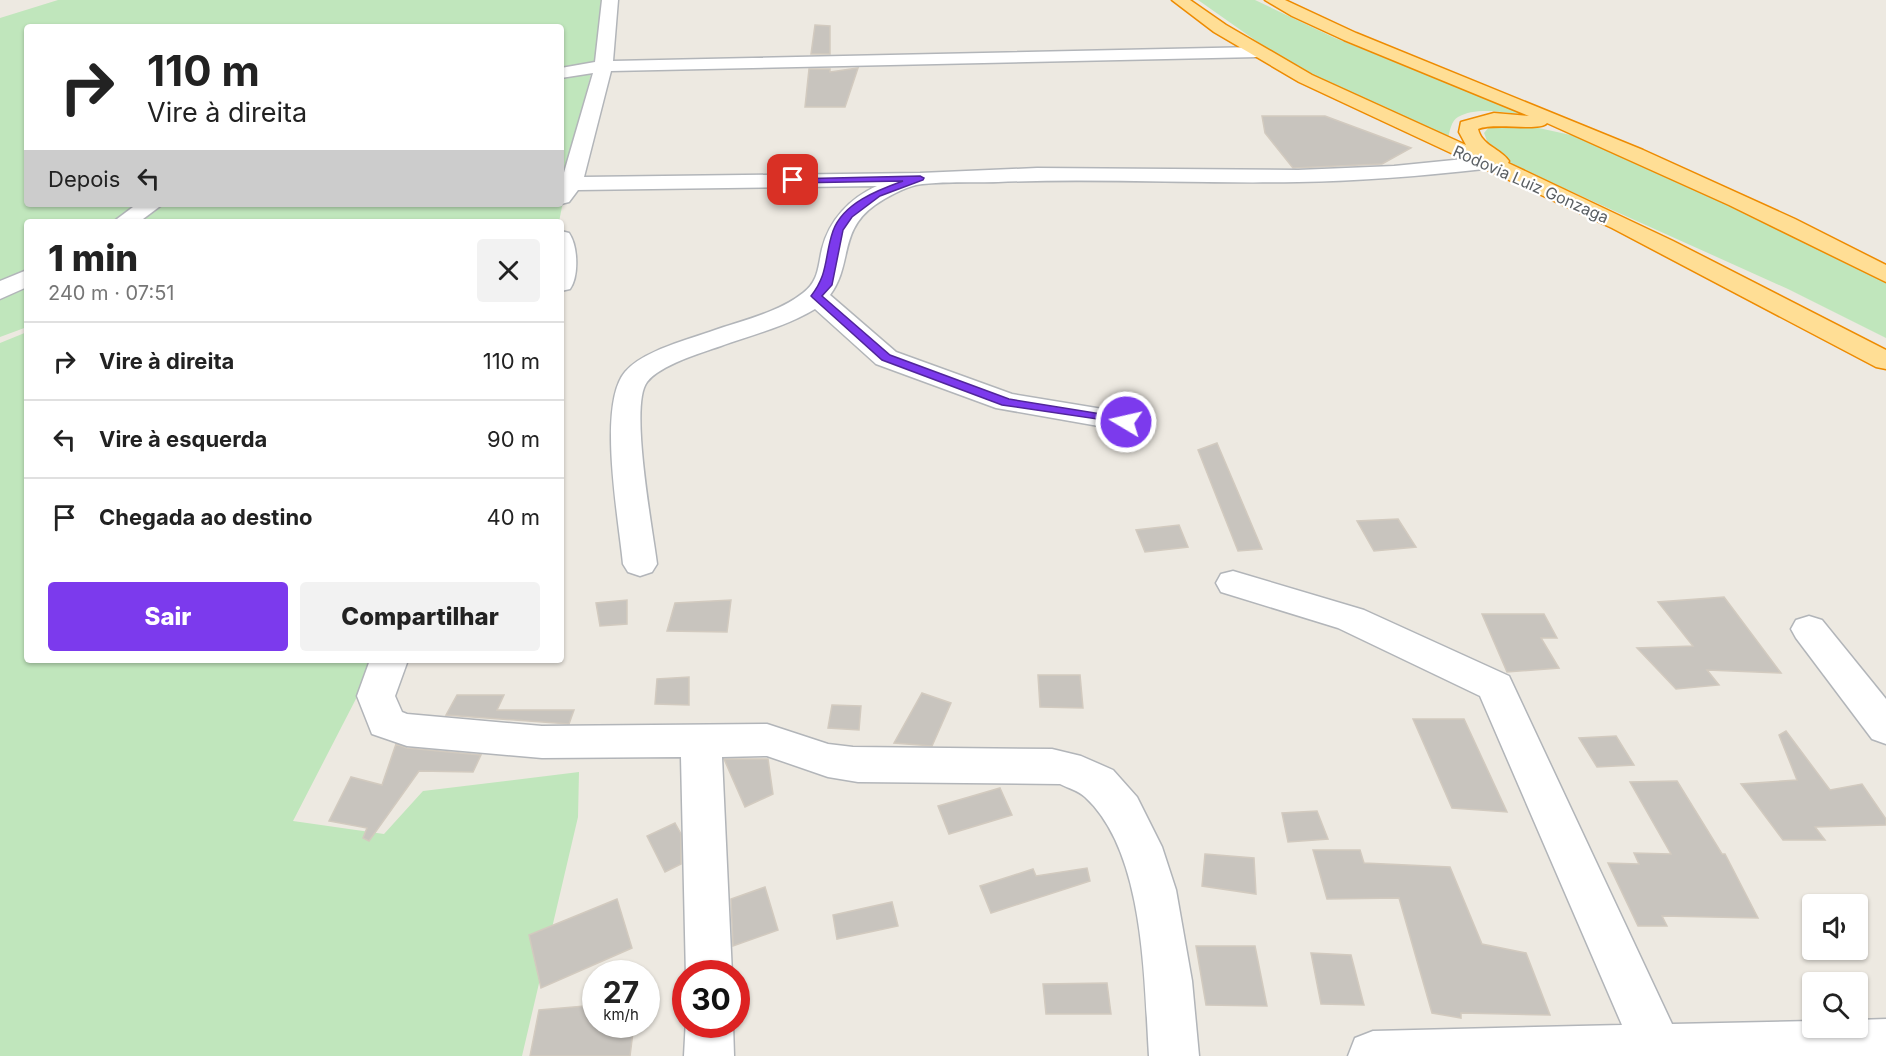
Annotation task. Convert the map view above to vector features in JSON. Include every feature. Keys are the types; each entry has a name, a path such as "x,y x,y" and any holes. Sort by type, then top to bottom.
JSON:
{"highway":[{"name":"Rodovia Luiz Gonzaga","path":"1180,0 1258,52 1383,117 1527,180 1675,250 1886,361"},
{"path":"1273,0 1352,37 1614,144 1719,191 1886,275"},
{"path":"1527,180 1477,145 1468,133 1468,126 1479,121 1506,118 1545,125 1614,144"}],"street":[{"path":"610,0 610,26 603,66 566,190 1048,174 1298,176 1404,171 1484,163"},
{"path":"564,72 603,66 1258,52"},
{"path":"640,564 627,464 625,401 628,385 646,369 692,347 799,307 816,296 827,285 838,230 849,215 877,194 920,178"},
{"path":"129,219 147,207"},
{"path":"0,291 24,279"},
{"path":"816,296 886,358 1006,402 1126,422"},
{"path":"1233,583 1351,619 1495,686 1657,1048"},
{"path":"1809,629 1886,728"},
{"path":"388,663 376,696 386,723 407,729 542,742 701,739 780,742 825,760 862,765 1041,765 1086,773 1105,786 1120,803 1141,846 1158,915 1174,1056"},
{"path":"701,739 708,960"},
{"path":"708,1038 709,1056"},
{"path":"1373,1056 1886,1044"}],"green space":[{"path":"58,0 601,0 598,47 579,120 564,196 564,24 24,24 24,207 562,207 560,219 24,219 24,328 0,337 0,18"},
{"path":"1198,0 1255,0 1335,38 1527,115 1492,111 1466,114 1454,121 1448,138 1339,91 1282,59"},
{"path":"1490,126 1534,127 1580,137 1685,181 1886,282 1886,338 1788,289 1510,164 1489,146 1484,133"},
{"path":"24,333 24,663 374,663 293,821 384,834 423,791 579,772 578,817 522,1056 0,1056 0,343"}],"building":[{"path":"815,25 830,26 830,54 811,54"},
{"path":"858,68 845,107 805,107 809,69 830,69 830,72"},
{"path":"1262,116 1325,116 1411,148 1382,164 1293,168 1265,133"},
{"path":"1217,443 1262,549 1238,551 1198,450"},
{"path":"1398,519 1416,547 1374,551 1357,521"},
{"path":"1179,525 1188,547 1145,552 1136,530"},
{"path":"1724,597 1781,673 1707,670 1719,685 1676,689 1637,648 1693,646 1658,602"},
{"path":"627,600 627,624 600,626 596,603"},
{"path":"731,600 727,632 667,631 675,603"},
{"path":"1482,614 1544,614 1557,638 1541,638 1559,668 1507,672"},
{"path":"1038,675 1080,675 1083,708 1040,707"},
{"path":"689,677 689,705 655,704 657,679"},
{"path":"922,693 951,703 932,746 894,743"},
{"path":"457,695 504,695 497,710 574,710 569,724 446,715"},
{"path":"832,705 861,706 859,730 828,728"},
{"path":"1413,719 1464,719 1507,812 1452,808"},
{"path":"1786,731 1830,790 1862,784 1886,819 1886,825 1815,827 1825,840 1783,840 1741,784 1797,780 1779,735"},
{"path":"1616,736 1634,765 1597,767 1579,738"},
{"path":"396,744 407,748 481,755 473,772 419,771 369,841 363,838 367,828 329,821 351,777 382,785"},
{"path":"724,759 768,759 773,794 745,807"},
{"path":"1677,781 1722,854 1725,854 1758,918 1662,916 1667,926 1638,926 1608,863 1639,864 1634,853 1671,854 1630,782"},
{"path":"1000,788 1012,815 949,834 938,806"},
{"path":"1317,811 1328,839 1288,842 1282,813"},
{"path":"675,823 681,834 681,864 665,872 647,836"},
{"path":"1313,850 1360,850 1364,863 1450,867 1482,944 1526,953 1550,1015 1461,1013 1461,1018 1432,1013 1399,898 1327,899"},
{"path":"1205,854 1254,858 1256,894 1202,886"},
{"path":"1087,868 1090,881 991,913 980,886 1033,869 1036,876"},
{"path":"765,887 778,930 733,946 731,899"},
{"path":"617,899 632,948 605,960 582,960 582,970 541,988 529,935"},
{"path":"892,902 898,926 837,939 833,915"},
{"path":"1196,946 1255,946 1267,1006 1206,1005"},
{"path":"1311,953 1351,955 1364,1005 1321,1004"},
{"path":"1107,983 1111,1014 1046,1014 1043,984"},
{"path":"582,1006 582,1038 632,1038 630,1056 530,1056 539,1010"}],"route":[{"path":"793,180 920,178 877,194 849,215 838,230 827,285 816,296 886,358 1006,402 1126,422"}]}
